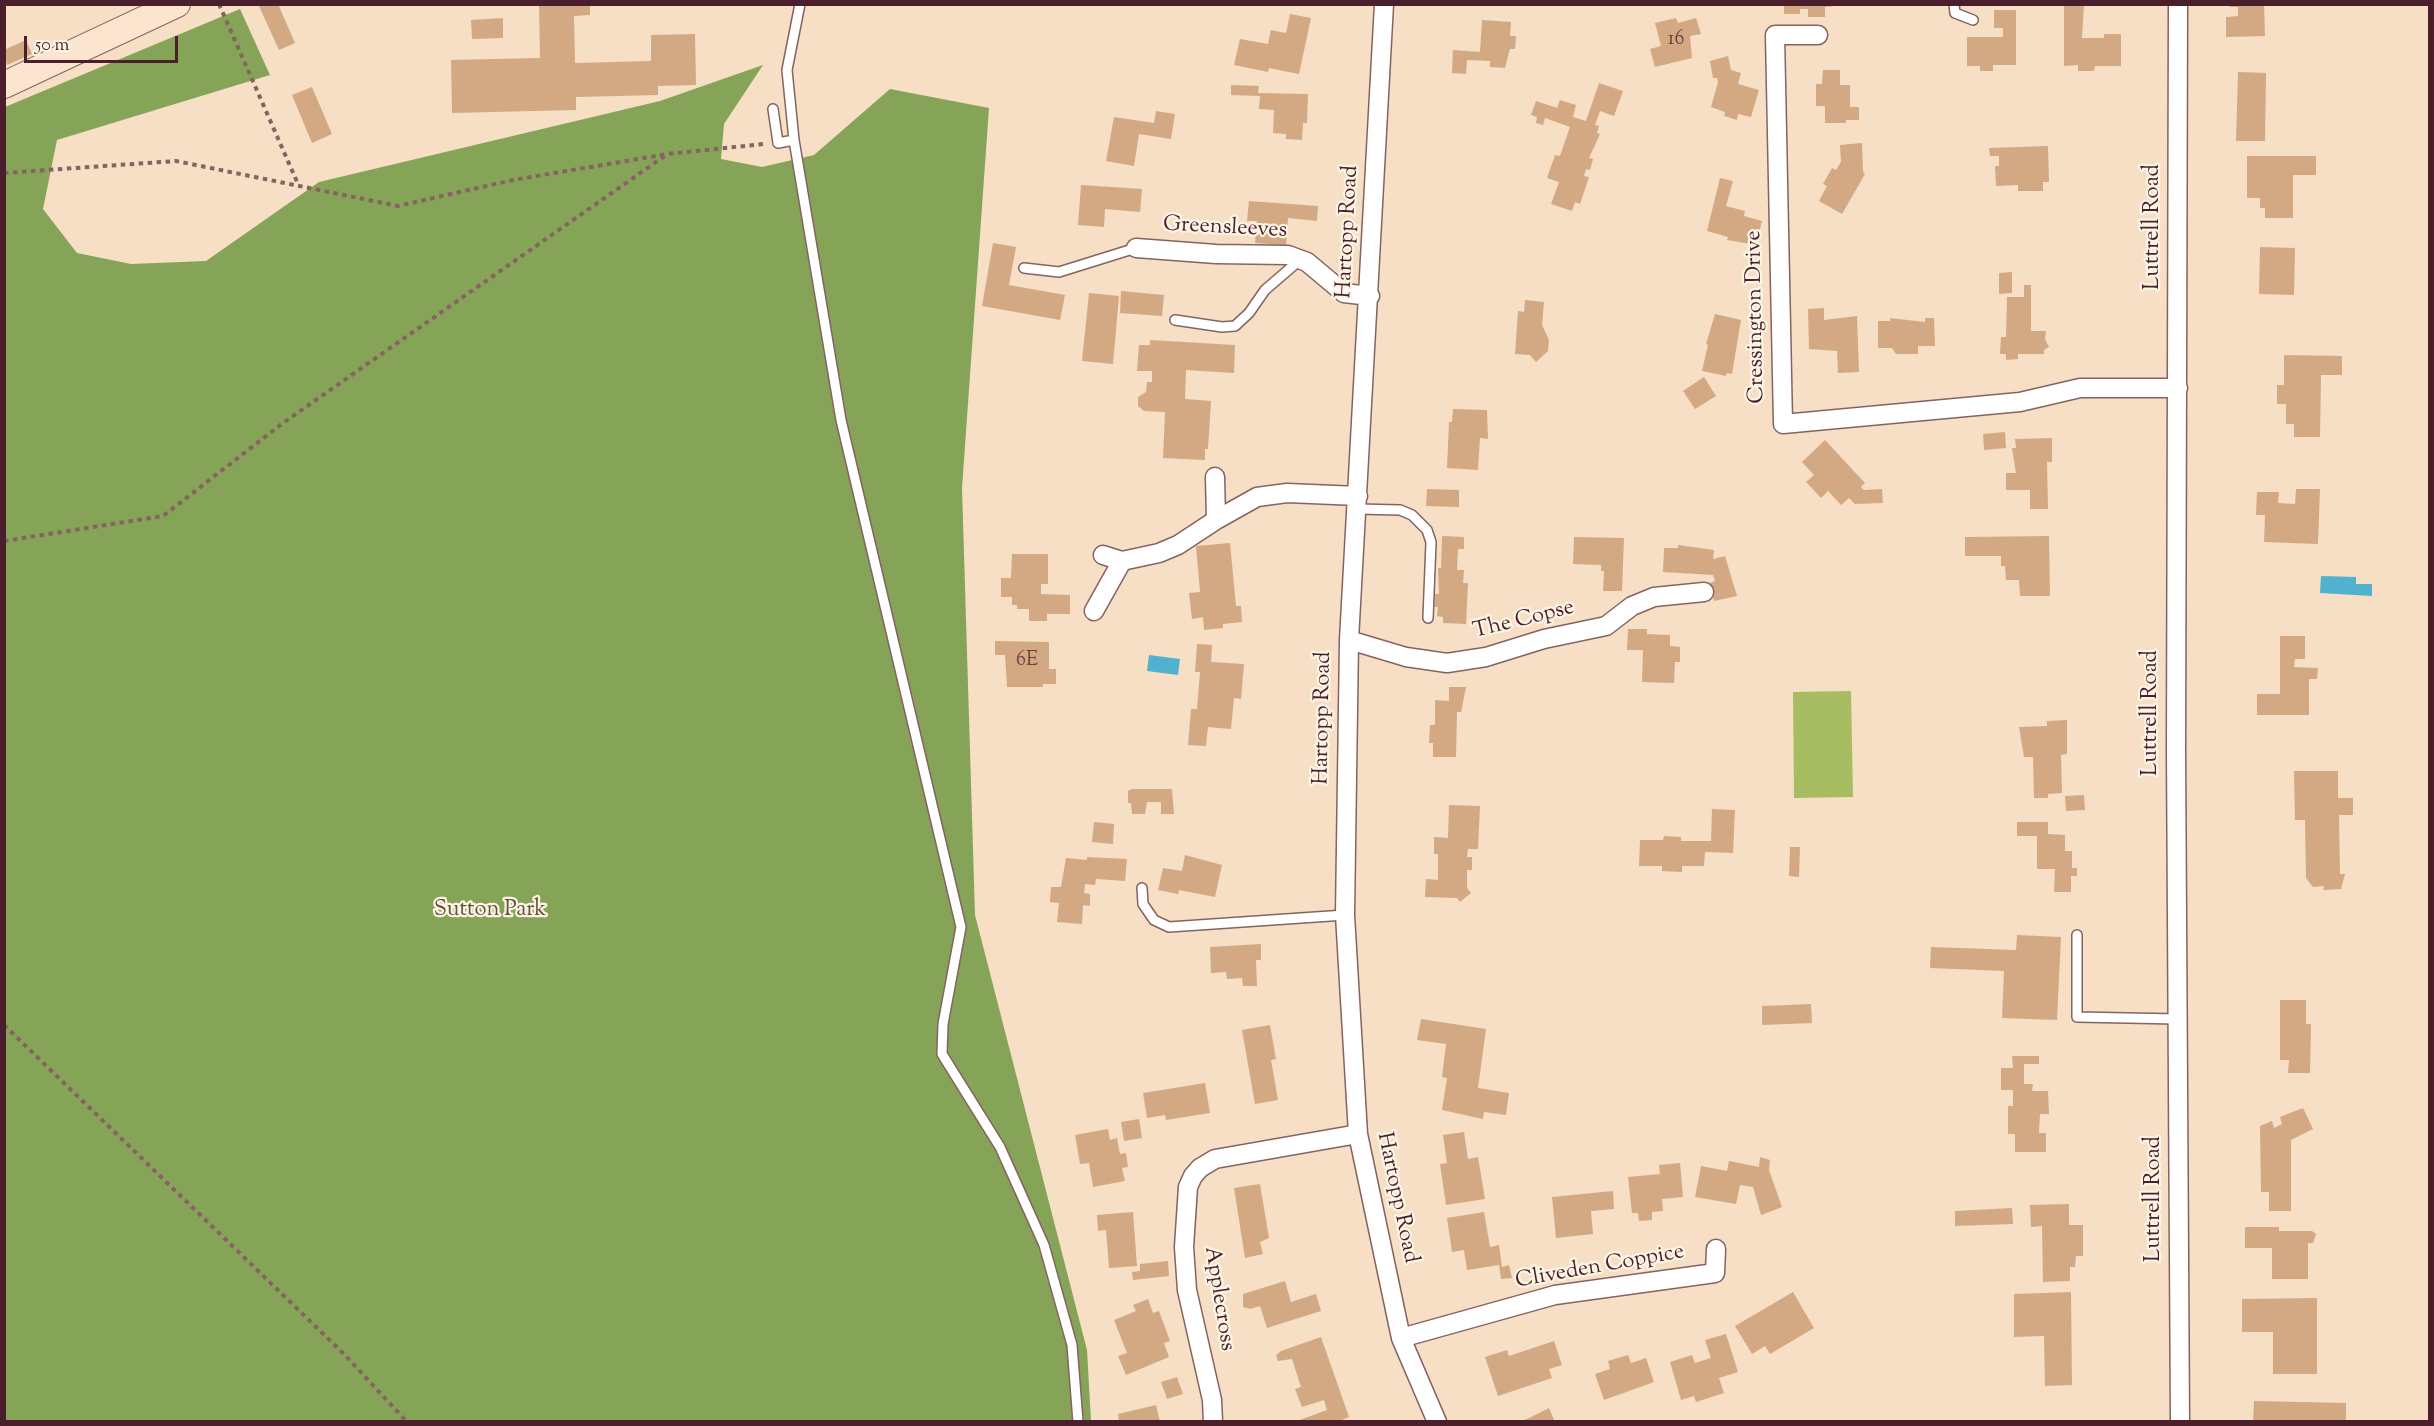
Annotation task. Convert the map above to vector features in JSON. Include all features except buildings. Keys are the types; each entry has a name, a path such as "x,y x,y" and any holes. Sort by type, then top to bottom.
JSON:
{"main road":[{"path":"4,85 177,4"}],"street":[{"name":"Hartopp Road","path":"1384,4 1370,296 1349,640 1345,915 1358,1134 1401,1338 1437,1422"},
{"name":"Luttrell Road","path":"2178,4 2180,1422"},
{"name":"Cressington Drive","path":"1818,35 1775,34 1783,424 2020,402 2080,388 2178,388"},
{"name":"Greensleeves","path":"1137,248 1216,254 1277,253 1301,259 1320,271 1344,293 1370,296"},
{"path":"1215,477 1216,520"},
{"path":"1103,555 1122,561 1159,553 1178,545 1257,497 1270,494 1358,502"},
{"path":"1094,611 1122,561"},
{"name":"The Copse","path":"1349,640 1406,657 1448,663 1486,657 1544,639 1606,626 1632,606 1654,597 1704,592"},
{"name":"Applecross","path":"1213,1422 1212,1400 1187,1290 1184,1247 1188,1187 1193,1176 1200,1168 1215,1159 1358,1134"},
{"name":"Cliveden Coppice","path":"1401,1338 1555,1295 1715,1274 1716,1249"}],"lane":[{"path":"800,4 788,70 794,140 841,420 961,927 943,1024 942,1054 1000,1147 1044,1245 1072,1345 1078,1422"},
{"path":"1954,4 1954,13 1973,20"},
{"path":"773,109 778,143 794,140"},
{"path":"1024,268 1059,272 1137,248"},
{"path":"1175,320 1222,327 1235,326 1249,313 1265,290 1301,259"},
{"path":"1358,502 1400,510 1412,515 1427,530 1431,542 1428,618"},
{"path":"1142,888 1143,904 1154,920 1168,927 1345,915"},
{"path":"2077,935 2077,1017 2178,1019"}],"path":[{"path":"219,4 298,184"},
{"path":"4,173 176,161 398,206 513,180 667,154 778,143"},
{"path":"4,541 163,516 283,423 667,154"},
{"path":"4,1025 344,1354 407,1422"}],"green space":[{"name":"Sutton Park","path":"240,9 270,75 57,140 43,209 77,253 131,264 206,261 319,182 660,101 763,65 724,124 721,159 762,167 814,155 890,89 989,108 962,488 975,915 1087,1350 1091,1421 5,1422 5,107"},
{"path":"1851,691 1853,797 1794,798 1793,692"}],"water":[{"path":"2321,576 2356,577 2356,584 2372,584 2372,596 2320,593"},
{"path":"1149,655 1180,659 1178,675 1147,671"}]}
